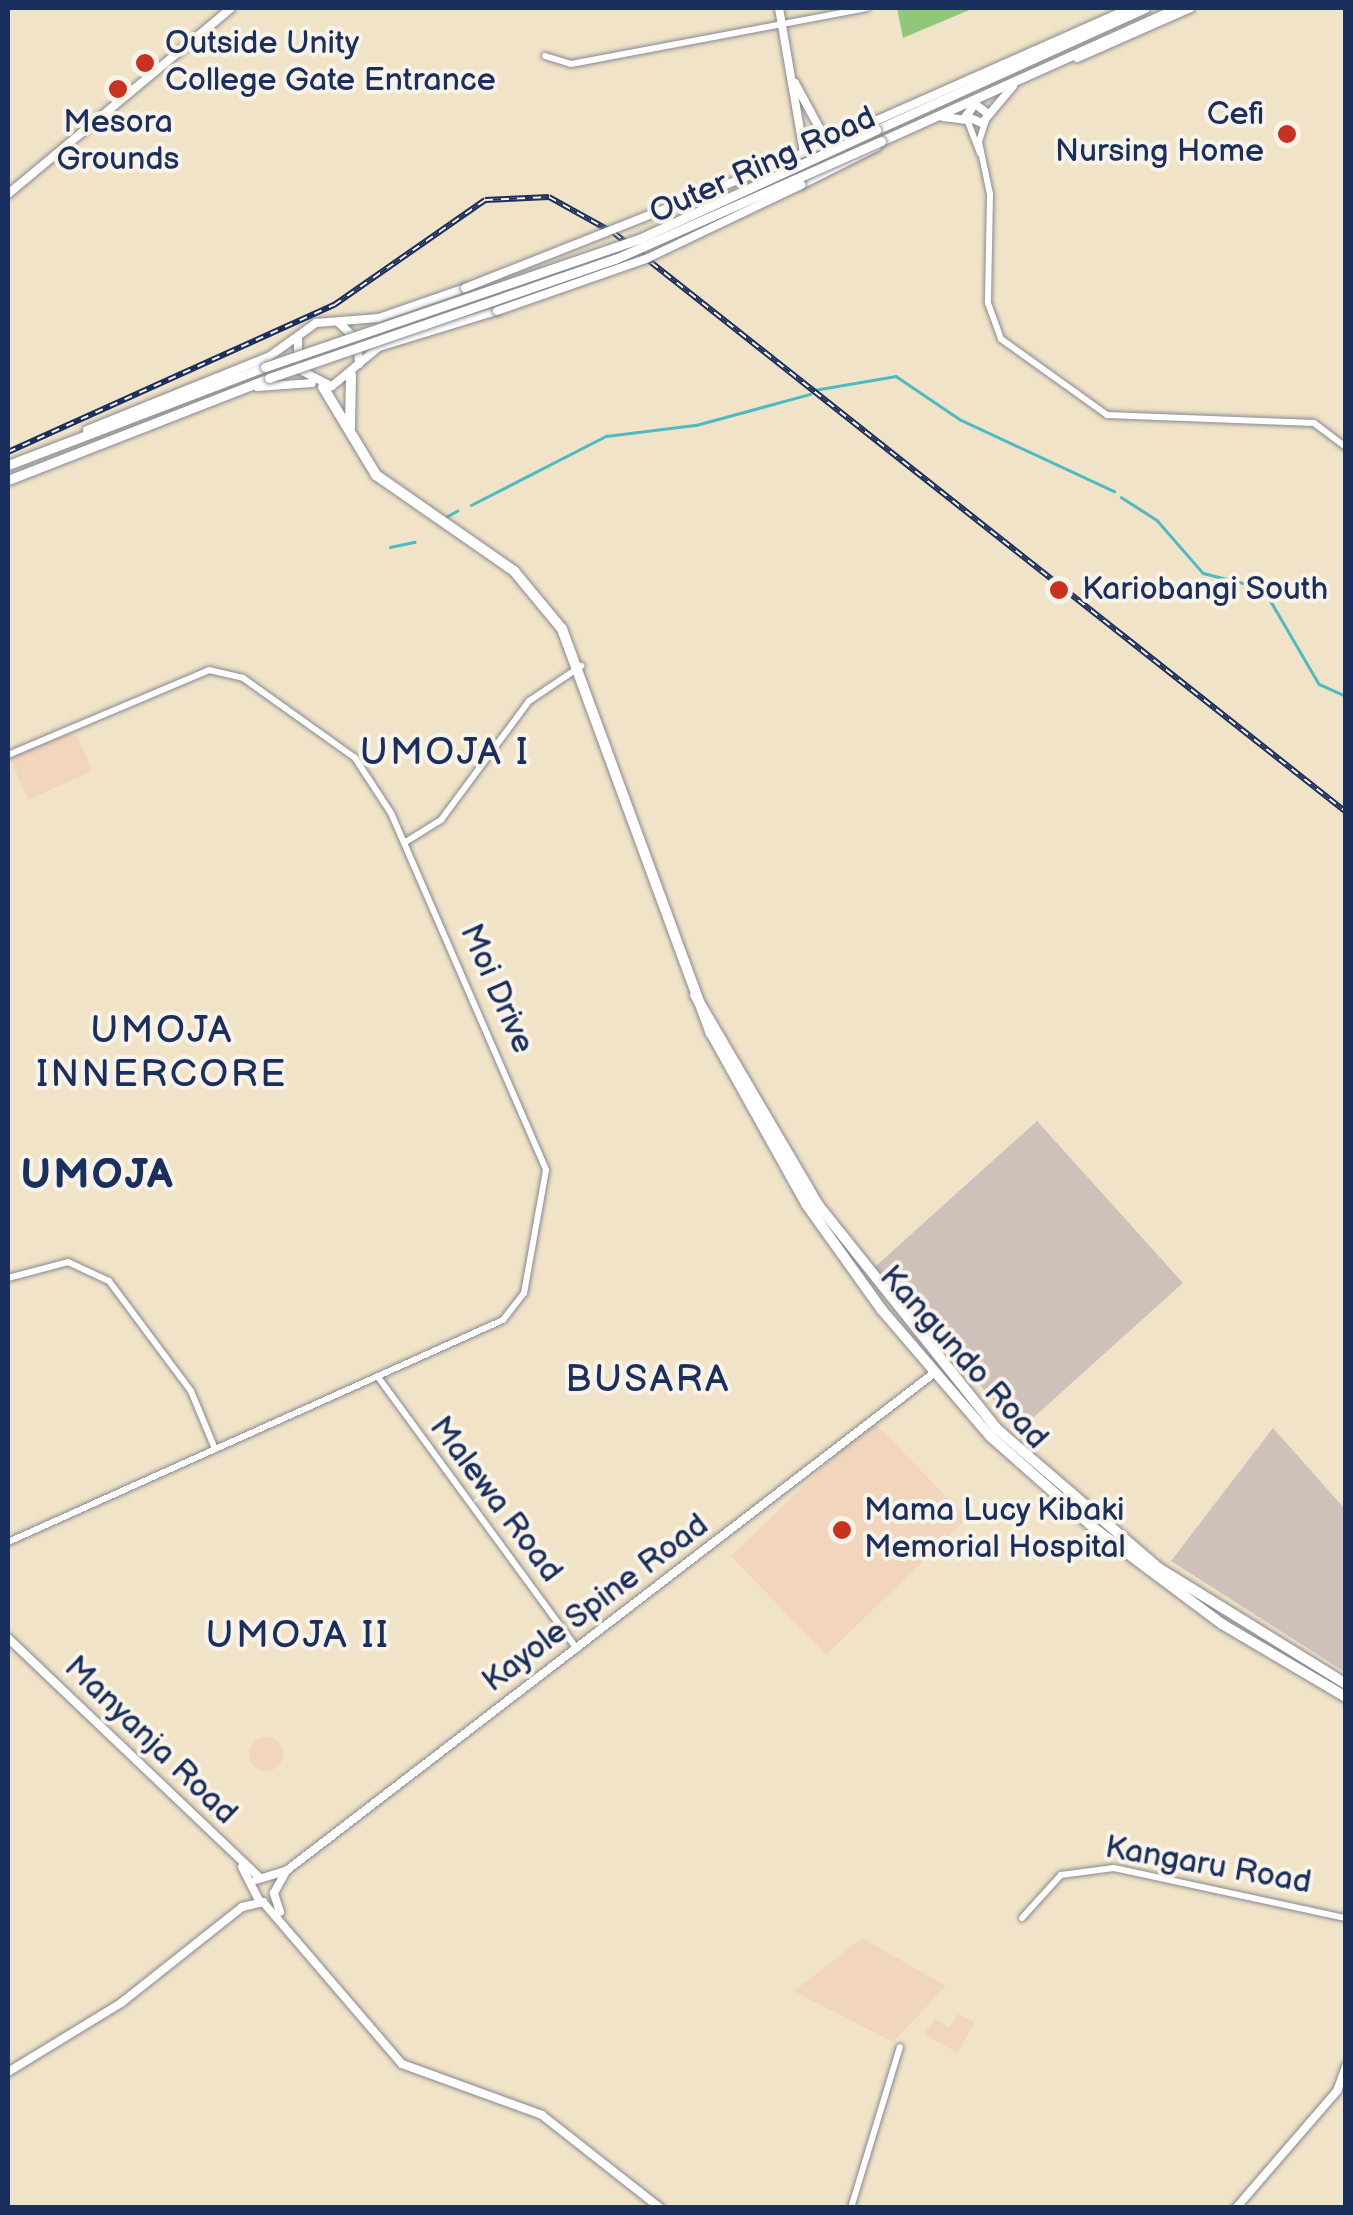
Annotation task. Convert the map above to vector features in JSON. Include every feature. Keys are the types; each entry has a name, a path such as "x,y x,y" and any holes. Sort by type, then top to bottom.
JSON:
{"highway":[{"path":"350,434 355,371"},
{"name":"Kangundo Road","path":"317,385 386,483 514,572 582,666 694,995 816,1219 934,1373 1095,1529 1222,1624 1346,1697"},
{"name":"Kangundo Road","path":"738,1077 832,1225 996,1429 1160,1569 1346,1684"}],"main road":[{"path":"8,194 232,8"},
{"path":"779,8 804,153 804,183"},
{"name":"Outer Ring Road","path":"8,465 298,340 316,323 339,323 466,288 776,165 1131,8"},
{"name":"Outer Ring Road","path":"87,430 642,238 1145,8"},
{"path":"1156,22 1176,8"},
{"name":"Outer Ring Road","path":"8,482 121,430 615,259 1176,8"},
{"path":"943,117 968,121 986,116 1014,85 1192,8"},
{"path":"793,80 840,164"},
{"path":"968,121 972,104 986,116"},
{"name":"Outer Ring Road","path":"355,371 379,347 636,263 972,104"},
{"path":"8,482 258,386 317,385 355,371 357,340 339,323"},
{"path":"298,340 295,359 317,385"},
{"path":"84,445 97,445"},
{"name":"Kayole Spine Road","path":"286,1872 934,1373"},
{"name":"Manyanja Road","path":"8,1638 241,1866 262,1878 275,1892"},
{"path":"241,1866 261,1902 280,1912 402,2064 542,2114 660,2208"},
{"path":"8,2072 121,2002 242,1906 262,1878 286,1872"},
{"path":"242,1906 261,1902 275,1892 286,1872"},
{"path":"275,1892 280,1912"},
{"path":"1236,2208 1337,2091 1346,2066"}],"street":[{"path":"547,60 571,64 867,8"},
{"path":"986,116 981,155 990,319 1020,356 1107,415 1318,424 1346,447"},
{"path":"968,121 981,155"},
{"path":"404,843 441,820 529,702 582,666"},
{"name":"Moi Drive","path":"8,755 193,672 228,672 368,769 540,1142 546,1178 514,1309 378,1377 8,1542"},
{"path":"8,1278 68,1262 109,1281 190,1391 215,1449"},
{"name":"Malewa Road","path":"378,1377 578,1650"},
{"name":"Kangaru Road","path":"1022,1918 1061,1874 1114,1868 1346,1918"},
{"path":"851,2208 900,2047"}],"shaded area":[{"path":"64,733 78,737 92,771 28,800 10,758"},
{"path":"1037,1121 1183,1283 1020,1430 874,1268"},
{"name":"Mama Lucy Kibaki Memorial Hospital","path":"872,1420 967,1519 826,1655 731,1556"},
{"path":"1273,1428 1345,1509 1345,1672 1171,1561"},
{"path":"266,1737 278,1742 283,1754 278,1766 266,1771 254,1766 249,1754 254,1742"},
{"path":"862,1938 946,1986 893,2042 794,1991"},
{"path":"958,2014 975,2022 958,2053 924,2034 935,2019 950,2028"}],"green space":[{"path":"897,8 974,8 903,38"}],"waterway":[{"path":"814,390 896,376 961,420 1114,491"},
{"path":"471,505 606,436 696,425 810,394"},
{"path":"1121,497 1157,520 1203,573 1263,588 1319,684 1346,696"},
{"path":"446,517 457,511"},
{"path":"390,547 414,542"}],"railway":[{"path":"8,452 334,305 485,200 549,197 614,233 1346,812"}],"place":[{"name":"Outside Unity College Gate Entrance","path":"145,63"},
{"name":"Mesora Grounds","path":"118,89"},
{"name":"Cefi Nursing Home","path":"1287,134"},
{"name":"Kariobangi South","path":"1059,590"},
{"name":"Mama Lucy Kibaki Memorial Hospital","path":"842,1530"}],"district":[{"name":"UMOJA I","path":"445,753"},
{"name":"UMOJA INNERCORE","path":"162,1053"},
{"name":"UMOJA","path":"98,1176"},
{"name":"BUSARA","path":"648,1380"},
{"name":"UMOJA II","path":"298,1636"}]}
